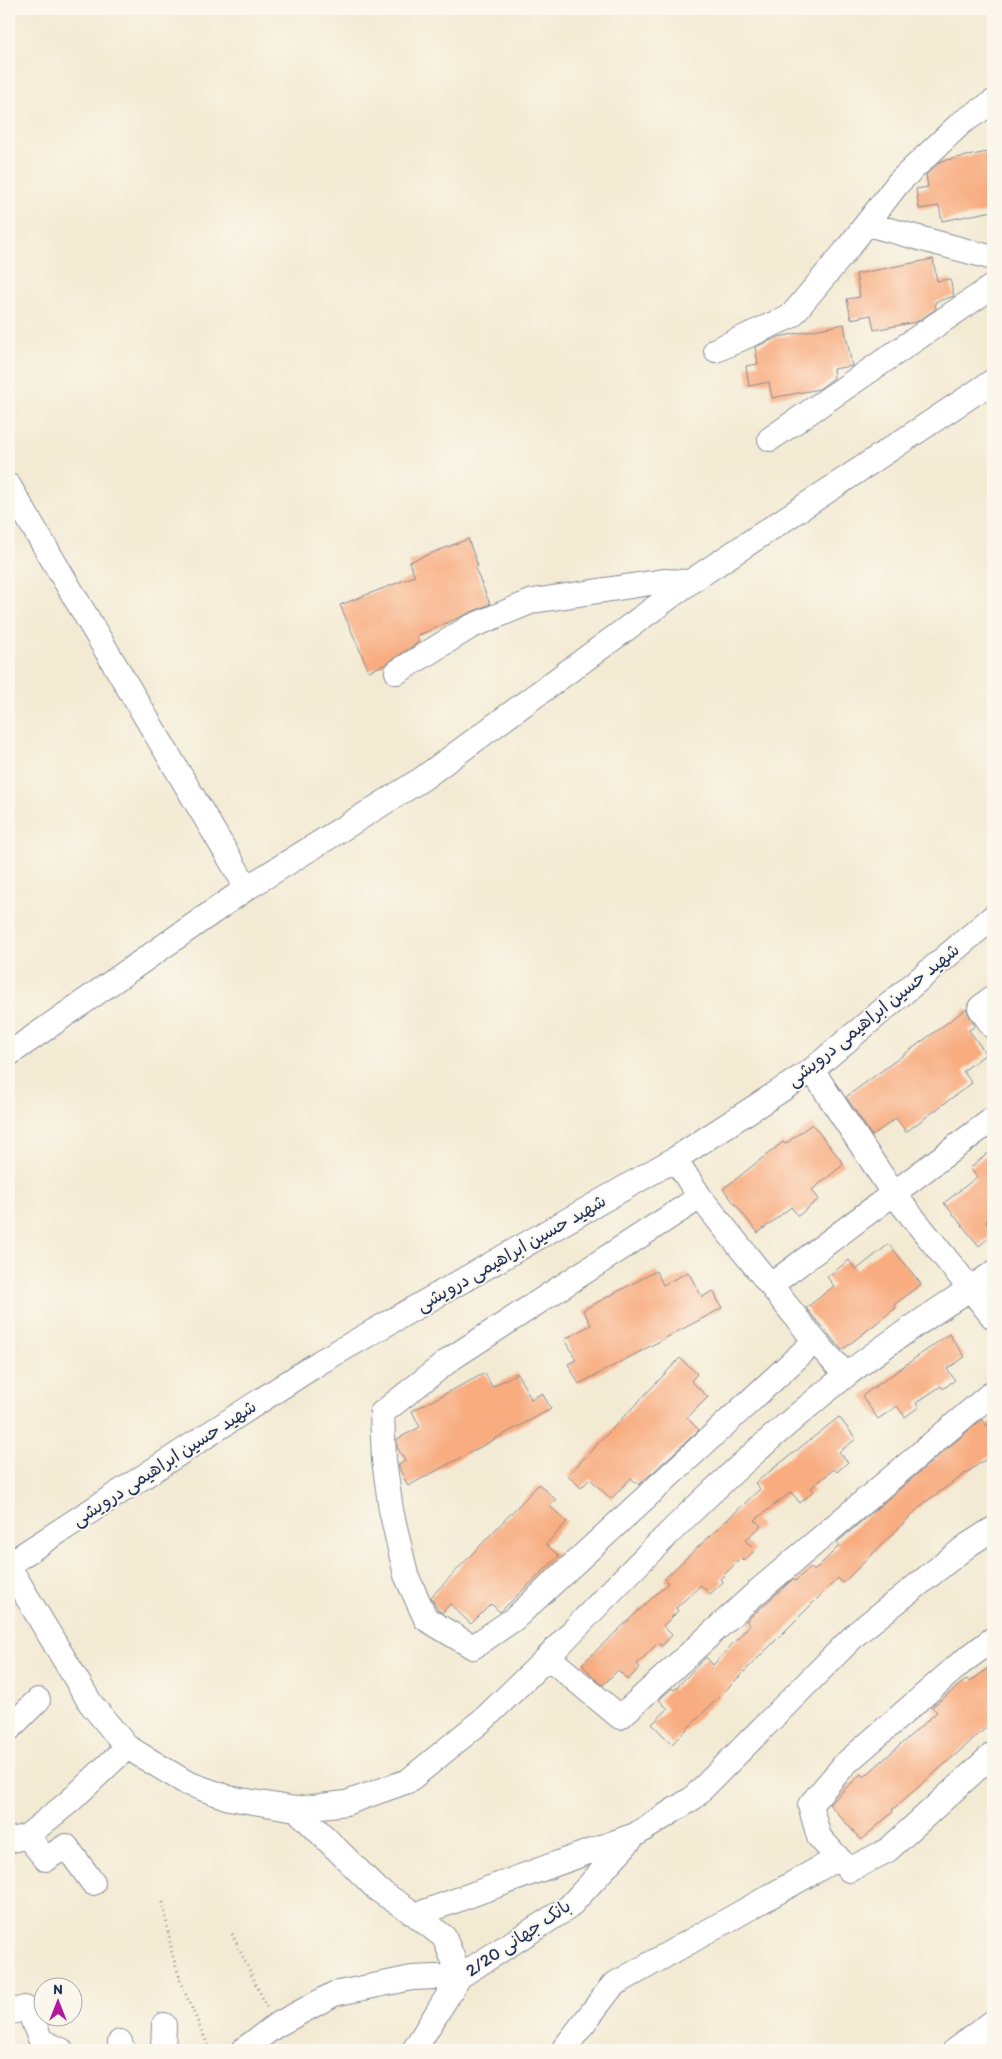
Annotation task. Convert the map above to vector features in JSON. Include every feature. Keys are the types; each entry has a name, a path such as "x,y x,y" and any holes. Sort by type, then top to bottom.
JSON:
{"street":[{"path":"716,350 791,316 899,182 961,123 993,102"},
{"path":"867,224 993,258"},
{"path":"770,439 993,286"},
{"path":"9,1054 247,888 422,779 690,582 993,381"},
{"path":"9,486 247,888"},
{"path":"398,672 470,627 533,601 664,581 690,582"},
{"name":"شهید حسین ابراهیمی درویشی","path":"9,1565 320,1362 675,1159 812,1070 993,917"},
{"path":"993,997 980,1008 993,1027"},
{"path":"812,1070 893,1193 993,1317"},
{"path":"771,1285 993,1119"},
{"path":"675,1159 700,1197 815,1342 846,1376"},
{"path":"700,1197 452,1358 382,1413 384,1460 391,1510 406,1575 426,1618 473,1647 514,1618 815,1342"},
{"path":"9,1565 91,1704 127,1747 187,1783 229,1798 296,1810 346,1803 408,1781 485,1718 548,1657 622,1578 770,1439 846,1376 993,1273"},
{"path":"548,1657 620,1717 757,1592 993,1392"},
{"path":"416,1915 635,1835 693,1798 857,1633 968,1545 993,1529"},
{"path":"993,1639 961,1663 845,1764 810,1805 819,1837 849,1870 888,1850 993,1754"},
{"path":"9,1729 38,1700"},
{"path":"93,1883 66,1846 46,1859 18,1838 69,1802 127,1747"},
{"path":"243,2050 275,2026 334,1994 412,1978 460,1976 444,1937 416,1915 378,1890 296,1810"},
{"name":"بانک جهانی 2/20","path":"414,2050 460,1976 569,1907 635,1835"},
{"path":"562,2050 613,1986 838,1858"},
{"path":"9,2013 24,2008 29,2011 41,2041 61,2050"},
{"path":"955,2050 993,2022"},
{"path":"163,2050 164,2025"}],"path":[{"path":"163,1902 172,1953 181,1983 210,2050"},
{"path":"232,1934 275,2026"}],"building":[{"path":"993,151 993,211 942,221 939,206 919,209 916,189 928,187 926,175 941,161"},
{"path":"933,259 937,281 950,279 954,296 935,302 936,309 916,322 874,330 871,315 851,319 847,299 860,297 856,274"},
{"path":"844,324 852,366 833,369 834,378 819,389 772,398 769,382 749,386 746,366 758,364 755,347 779,337"},
{"path":"468,539 478,566 475,568 490,604 417,636 419,642 386,664 369,671 340,605 415,576 409,562"},
{"path":"966,1009 975,1026 969,1030 986,1054 963,1071 972,1083 906,1132 896,1118 872,1136 846,1097"},
{"path":"812,1124 844,1164 812,1190 819,1199 798,1216 791,1207 758,1233 723,1189 783,1142 785,1144"},
{"path":"993,1149 993,1215 986,1222 993,1234 979,1246 944,1203 977,1177 970,1168"},
{"path":"889,1244 921,1284 894,1305 896,1308 842,1350 806,1308 834,1286 827,1277 849,1260 856,1270"},
{"path":"656,1271 663,1285 688,1272 702,1297 713,1291 722,1308 579,1384 568,1364 576,1360 565,1339 591,1325 583,1310"},
{"path":"949,1334 965,1357 947,1369 955,1380 943,1389 941,1386 916,1403 919,1407 905,1417 897,1406 878,1419 862,1396"},
{"path":"680,1358 697,1374 691,1381 708,1397 687,1418 699,1430 639,1485 631,1478 611,1499 590,1479 581,1488 568,1475"},
{"path":"485,1373 492,1387 517,1373 531,1399 542,1393 551,1409 408,1486 399,1468 399,1465 405,1461 397,1447 397,1439 420,1427 412,1411"},
{"path":"839,1417 856,1439 839,1452 848,1462 837,1472 834,1469 811,1488 814,1491 800,1503 791,1492 755,1520 761,1526 745,1540 755,1550 744,1561 741,1558 720,1579 723,1582 710,1594 701,1585 676,1608 678,1611 663,1626 672,1635 662,1646 658,1643 637,1664 640,1667 628,1680 618,1670 603,1685 595,1679 582,1664 668,1583 664,1579 760,1489 755,1483"},
{"path":"982,1419 987,1426 993,1421 993,1454 924,1503 843,1583 838,1578 672,1744 652,1724 668,1709 659,1700 672,1688 674,1690 706,1657 713,1665 750,1625 746,1621 793,1579 795,1581 811,1567 814,1571 839,1546 836,1543"},
{"path":"539,1484 556,1500 550,1506 567,1522 546,1544 559,1556 500,1612 491,1604 471,1624 450,1604 442,1613 438,1610 431,1597"},
{"path":"993,1664 993,1722 892,1810 893,1812 861,1840 829,1804 861,1774 864,1777 937,1712 932,1707 967,1679 970,1682"}]}
